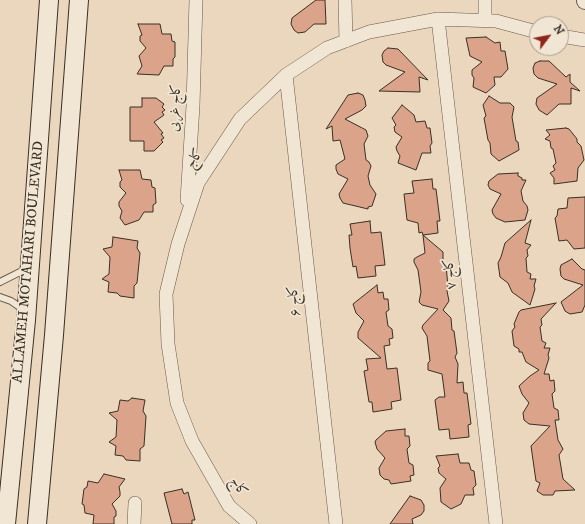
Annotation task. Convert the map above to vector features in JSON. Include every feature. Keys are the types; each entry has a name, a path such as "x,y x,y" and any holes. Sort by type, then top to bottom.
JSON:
{"main road":[{"name":"ALLAMEH MOTAHARI BOULEVARD","path":"6,524 27,312 49,0"},
{"name":"ALLAMEH MOTAHARI BOULEVARD","path":"37,524 54,335 79,0"}],"street":[{"name":"کاج غربی","path":"186,217 193,106 196,0"},
{"path":"345,0 346,41"},
{"path":"485,0 485,21"},
{"name":"کاج","path":"250,524 230,506 192,441 177,403 168,344 166,294 178,244 198,183 240,119 286,75 328,48 369,32 438,20 496,21 529,30"},
{"name":"کاج ۷","path":"438,20 496,524"},
{"path":"569,37 585,40"},
{"name":"کاج ۶","path":"286,75 336,524"},
{"path":"134,524 135,503"},
{"path":"230,506 234,524"}],"lane":[{"path":"0,282 30,267"},
{"path":"0,296 11,301 27,312"}],"building":[{"path":"316,0 325,0 326,24 314,24 305,32 298,33 294,30 291,24 292,18"},
{"path":"138,24 160,24 162,34 171,34 172,41 175,42 175,57 173,59 173,66 164,66 159,75 137,74 142,66 139,56 146,48 140,41 140,36 142,35"},
{"path":"486,37 495,43 500,42 501,51 505,51 508,69 501,77 494,77 495,85 486,93 473,87 474,78 472,75 472,70 482,62 470,56 466,38"},
{"path":"388,48 398,49 428,80 419,77 420,92 379,91 405,72 386,65 383,62 382,55"},
{"path":"540,61 549,61 566,77 570,74 570,82 580,91 571,88 571,104 559,104 547,115 539,110 536,104 537,98 557,84 538,78 534,74 533,68 535,63"},
{"path":"358,93 363,95 366,106 362,110 345,119 366,130 368,136 364,144 366,160 371,166 368,176 370,185 376,194 372,206 368,207 368,209 343,203 340,198 339,194 348,179 338,174 336,165 345,159 340,140 333,141 332,126 326,129 348,95"},
{"path":"489,96 500,103 510,103 514,107 512,117 519,150 499,161 491,154 484,118 486,116 483,105"},
{"path":"142,98 156,98 164,104 162,107 165,110 162,112 164,115 154,122 163,133 161,134 164,138 161,140 163,142 154,151 144,151 144,141 130,141 130,107 142,107"},
{"path":"402,105 414,115 416,122 425,121 427,128 430,128 432,143 430,146 431,153 422,153 416,170 398,163 400,156 396,147 402,137 395,132 394,127 396,125 392,118"},
{"path":"569,129 581,146 584,160 578,168 577,181 554,184 554,178 550,173 555,170 553,166 556,163 550,141 545,139 550,135 546,130"},
{"path":"119,170 140,170 142,179 151,180 152,187 155,188 156,203 153,205 153,212 144,212 139,220 125,225 120,218 122,211 119,206 119,202 126,193 120,187 120,182 122,180"},
{"path":"518,173 518,176 522,178 522,180 526,180 521,191 523,201 528,210 525,220 505,222 496,218 493,214 492,210 501,194 490,189 488,185 489,181 498,174"},
{"path":"432,179 433,189 436,189 440,221 437,221 438,233 423,235 422,232 419,233 418,223 407,220 404,194 414,193 412,181"},
{"path":"585,197 585,248 574,249 567,240 559,241 555,218 557,216 558,209 567,208 568,198"},
{"path":"531,220 525,243 531,245 527,250 527,272 531,274 530,279 536,279 534,286 535,289 530,305 512,292 508,283 500,277 498,263 505,243"},
{"path":"370,221 371,233 381,232 385,265 375,266 376,276 358,278 356,266 353,267 350,248 349,235 352,235 350,224"},
{"path":"423,235 443,252 443,264 446,265 449,301 443,310 451,318 452,330 454,331 457,353 455,357 458,364 457,383 463,382 464,393 467,393 471,424 468,425 469,437 450,439 449,429 439,430 435,400 439,397 445,397 442,374 428,370 428,363 430,361 427,336 422,328 438,309 422,305 419,302 421,292 418,270 414,262 414,259 425,253"},
{"path":"113,237 138,241 137,248 140,253 137,283 134,286 134,298 108,292 109,282 102,279 109,274 110,257 103,249 112,247"},
{"path":"572,259 585,270 585,305 582,312 570,314 565,311 561,302 583,285 564,279 561,276 561,265"},
{"path":"377,285 378,293 383,292 384,299 388,299 389,310 386,312 388,326 392,329 393,338 389,339 390,345 384,346 387,369 397,368 401,400 391,402 392,409 373,412 372,402 369,402 364,371 368,370 366,359 381,358 358,338 358,332 364,321 356,313 353,304"},
{"path":"556,303 541,319 542,325 540,327 542,341 546,343 544,348 550,348 548,355 549,358 544,374 549,374 550,381 554,380 555,391 552,394 554,408 558,410 559,420 555,420 558,440 563,449 559,455 563,479 575,490 555,491 553,495 543,495 537,491 540,483 536,481 531,446 550,426 529,424 524,420 523,413 529,403 522,394 519,386 539,370 526,362 522,352 519,352 519,349 514,346 512,331 521,310"},
{"path":"132,398 145,400 143,411 146,416 144,446 140,449 140,461 126,460 123,456 115,455 116,446 109,442 116,437 117,420 109,413 118,411 120,400 128,401"},
{"path":"405,429 405,436 409,436 410,446 407,449 409,463 413,465 414,475 410,476 411,481 391,484 389,480 384,479 380,475 379,468 385,458 377,449 375,442 386,431"},
{"path":"458,454 460,463 469,463 471,470 474,471 476,485 473,488 474,495 465,495 461,504 451,509 441,502 440,488 446,479 439,473 438,468 440,466 436,456"},
{"path":"104,474 125,479 119,487 120,496 112,504 116,511 114,524 93,524 94,515 85,513 84,505 82,504 84,489 87,487 88,481 98,483"},
{"path":"182,489 184,494 188,492 195,520 192,520 192,524 172,524 164,493"},
{"path":"410,496 421,500 424,505 424,511 421,515 412,519 413,524 390,524"}]}
